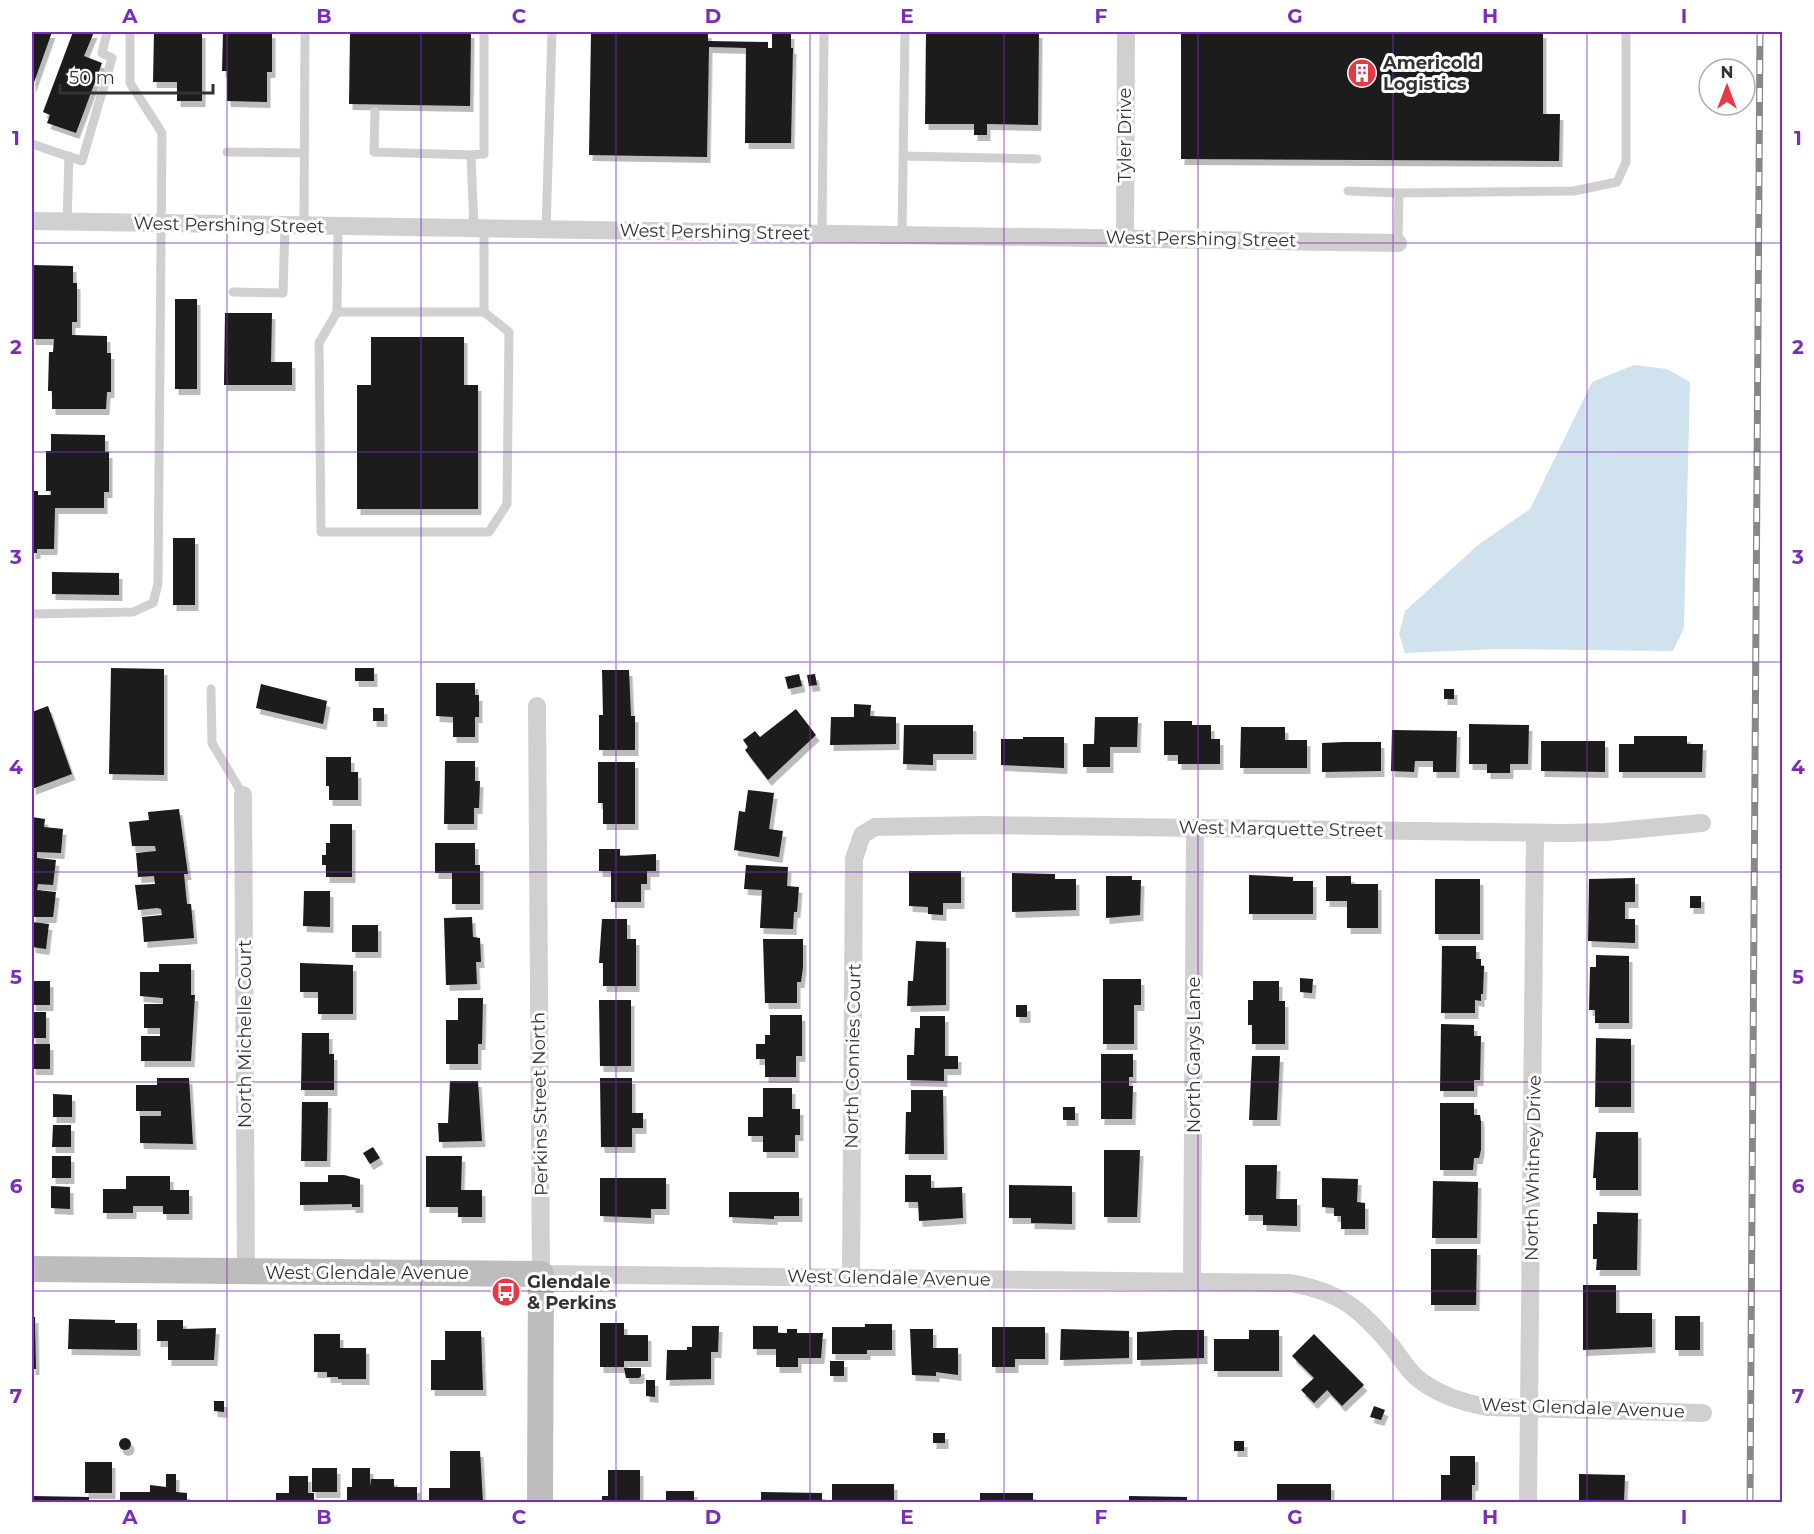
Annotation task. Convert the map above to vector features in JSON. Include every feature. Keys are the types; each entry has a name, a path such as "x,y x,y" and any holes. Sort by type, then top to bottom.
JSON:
{"street":[{"name":"Tyler Drive","path":"1125,238 1126,32"},
{"name":"West Pershing Street","path":"32,221 1398,243"},
{"name":"Perkins Street North","path":"537,706 541,1274 540,1503"},
{"name":"North Michelle Court","path":"243,795 246,1273"},
{"name":"West Marquette Street","path":"862,835 875,827 894,825 1535,833 1606,832 1702,823"},
{"name":"North Garys Lane","path":"1192,1281 1195,828"},
{"name":"North Whitney Drive","path":"1528,1503 1535,833"},
{"name":"North Connies Court","path":"851,1278 854,859 862,835"},
{"name":"West Glendale Avenue","path":"32,1269 1290,1283 1330,1293 1350,1303 1367,1317 1416,1377 1468,1404 1488,1407 1702,1413"}],"lane":[{"path":"32,144 82,161 112,58 102,53 107,32"},
{"path":"32,614 133,612 153,603 158,573 163,224 162,133 130,83 130,32"},
{"path":"304,226 305,32"},
{"path":"375,112 374,152 484,154 484,32"},
{"path":"546,230 552,32"},
{"path":"822,233 824,32"},
{"path":"902,235 904,32"},
{"path":"1348,191 1574,191 1617,182 1626,162 1626,32"},
{"path":"227,152 303,153"},
{"path":"471,154 479,229 484,312"},
{"path":"67,222 69,156"},
{"path":"903,156 1037,159"},
{"path":"1398,243 1399,192"},
{"path":"233,292 283,293 285,226"},
{"path":"337,312 484,312 509,332 507,504 489,532 321,532 319,343 337,312 338,227"},
{"path":"211,689 212,743 243,795"}],"water":[{"path":"1634,365 1667,369 1690,382 1684,628 1673,651 1497,649 1405,653 1399,634 1405,611 1478,545 1530,509 1592,382"}],"building":[{"path":"32,32 52,32 32,88"},
{"path":"73,32 94,32 84,56 102,63 76,133 47,123 50,115 43,112"},
{"path":"154,32 202,32 202,101 177,101 177,82 153,82"},
{"path":"223,32 272,32 272,72 267,72 267,102 227,101 227,71 222,71"},
{"path":"350,32 471,32 470,106 349,104"},
{"path":"591,32 708,32 708,41 768,42 768,48 772,48 772,33 791,33 791,48 793,48 791,143 745,143 746,48 709,47 707,157 589,155"},
{"path":"926,32 1039,32 1038,125 987,124 987,135 974,135 974,124 925,124"},
{"name":"Americold Logistics","path":"1181,32 1543,32 1543,114 1560,114 1559,161 1181,159"},
{"path":"32,265 73,266 73,283 77,283 77,322 72,322 72,335 107,336 107,353 111,353 111,392 107,392 106,409 52,409 52,391 48,391 49,352 53,352 54,339 32,339"},
{"path":"175,299 197,299 197,389 175,389"},
{"path":"225,313 272,313 271,362 292,362 292,385 224,385"},
{"path":"371,337 464,337 464,385 478,385 478,509 357,509 357,385 371,385"},
{"path":"51,434 105,435 105,452 109,452 109,492 104,492 104,508 55,508 54,549 37,549 37,553 32,553 32,491 38,491 38,495 51,495 51,491 46,491 46,451 51,451"},
{"path":"173,538 195,538 195,605 173,605"},
{"path":"52,572 119,573 119,595 52,594"},
{"path":"111,668 164,669 164,775 109,774"},
{"path":"355,668 374,668 374,681 355,681"},
{"path":"602,670 629,670 631,716 635,716 635,750 599,750 599,715 603,715"},
{"path":"799,674 802,686 788,689 785,677"},
{"path":"815,674 817,685 809,686 807,675"},
{"path":"436,683 475,683 475,695 479,695 479,717 475,717 475,737 453,737 453,717 436,716"},
{"path":"261,684 327,701 323,724 256,708"},
{"path":"1444,689 1454,689 1454,699 1444,699"},
{"path":"854,704 871,705 870,716 896,717 896,744 830,745 831,717 854,717"},
{"path":"48,706 72,774 32,789 32,712"},
{"path":"373,708 384,708 384,721 373,721"},
{"path":"796,709 816,735 768,780 745,750 748,747 743,740 755,731 760,737"},
{"path":"1095,717 1138,717 1137,747 1110,747 1110,767 1083,767 1083,744 1094,744"},
{"path":"1164,721 1192,721 1192,725 1211,725 1211,739 1220,739 1220,764 1178,764 1178,755 1164,755"},
{"path":"1469,724 1529,725 1528,764 1510,764 1510,773 1487,773 1487,764 1469,764"},
{"path":"904,725 973,725 973,754 933,754 933,765 903,764"},
{"path":"1241,727 1285,727 1285,740 1307,740 1307,768 1240,768"},
{"path":"1392,730 1457,731 1456,772 1433,772 1433,761 1415,761 1414,772 1391,771"},
{"path":"1634,736 1687,736 1687,744 1703,744 1702,772 1619,772 1619,744 1634,744"},
{"path":"1023,737 1064,737 1064,768 1001,765 1001,739 1023,739"},
{"path":"1541,741 1605,741 1605,772 1541,771"},
{"path":"1381,742 1381,771 1322,772 1322,743"},
{"path":"326,757 351,757 351,772 358,772 358,800 329,800 329,786 326,786"},
{"path":"445,761 475,761 475,781 480,781 479,808 474,808 474,824 444,824"},
{"path":"598,762 635,762 635,824 603,824 603,803 598,803"},
{"path":"748,790 774,793 769,829 783,831 779,857 734,850 739,811 745,812"},
{"path":"179,809 188,874 184,874 187,904 191,904 194,938 144,942 142,917 162,915 161,909 157,908 138,910 135,885 155,884 154,876 138,877 136,853 156,851 155,846 132,846 129,822 149,820 148,812"},
{"path":"32,817 45,819 44,827 63,829 61,853 37,852 37,858 56,860 53,885 38,884 37,890 56,892 53,917 32,917"},
{"path":"330,824 352,824 352,877 326,877 326,865 322,865 322,855 326,855 326,843 330,843"},
{"path":"435,843 475,843 475,865 480,865 480,904 452,904 452,873 435,873"},
{"path":"599,849 620,849 620,856 656,854 656,871 647,871 647,884 641,884 641,902 611,902 611,871 599,871"},
{"path":"746,865 788,867 787,886 799,887 793,929 760,928 762,890 744,889"},
{"path":"909,871 961,871 961,903 943,903 943,915 928,914 928,907 909,906"},
{"path":"1012,873 1055,874 1055,879 1076,879 1076,910 1012,912"},
{"path":"1249,875 1293,877 1293,881 1313,881 1313,914 1249,914"},
{"path":"1106,876 1132,876 1132,880 1141,880 1140,915 1106,918"},
{"path":"1326,876 1351,876 1351,884 1378,884 1378,928 1347,928 1347,901 1326,901"},
{"path":"1635,878 1635,902 1625,902 1625,919 1635,919 1635,943 1588,941 1589,879"},
{"path":"1435,879 1480,879 1480,934 1435,934"},
{"path":"304,891 330,891 330,927 303,926"},
{"path":"1690,896 1701,896 1701,908 1690,908"},
{"path":"472,917 473,937 480,938 481,962 476,962 477,984 446,985 444,918"},
{"path":"602,919 627,919 627,939 636,939 636,986 603,986 603,963 599,963"},
{"path":"32,922 49,924 46,949 32,947"},
{"path":"352,925 378,925 378,952 352,952"},
{"path":"763,939 803,939 803,967 801,982 797,982 797,1003 765,1003"},
{"path":"916,941 946,942 946,1005 907,1006 908,981 913,981"},
{"path":"1442,946 1476,946 1476,959 1481,959 1481,966 1484,966 1483,994 1481,994 1481,1001 1475,1000 1475,1013 1441,1013"},
{"path":"1596,955 1629,956 1629,1023 1595,1023 1595,1010 1589,1010 1590,967 1596,967"},
{"path":"300,963 353,965 353,1014 318,1014 318,992 300,992"},
{"path":"159,964 191,964 191,995 195,995 191,1061 141,1061 141,1036 160,1036 160,1028 144,1028 144,1004 163,1004 163,998 140,996 140,972 159,972"},
{"path":"1300,978 1313,979 1312,993 1300,992"},
{"path":"1103,979 1141,979 1141,1005 1134,1005 1134,1044 1103,1044"},
{"path":"32,981 50,981 50,1005 32,1005"},
{"path":"1253,981 1279,981 1279,1001 1285,1001 1285,1044 1252,1044 1252,1025 1248,1025 1248,1000 1253,1000"},
{"path":"458,998 483,998 482,1044 478,1044 478,1064 446,1064 446,1020 458,1020"},
{"path":"599,1000 631,1000 631,1066 600,1066"},
{"path":"1016,1005 1027,1005 1027,1017 1016,1017"},
{"path":"32,1012 46,1012 46,1038 32,1038"},
{"path":"770,1015 802,1015 802,1056 796,1056 796,1077 765,1077 765,1059 756,1059 756,1044 765,1044 765,1035 770,1035"},
{"path":"920,1016 945,1016 945,1056 958,1056 958,1069 944,1069 944,1081 907,1080 907,1055 914,1055 915,1028 920,1028"},
{"path":"1441,1024 1474,1025 1474,1036 1481,1036 1480,1080 1474,1080 1474,1091 1440,1091"},
{"path":"302,1033 329,1033 329,1054 334,1054 334,1090 301,1090"},
{"path":"1596,1038 1631,1039 1631,1107 1595,1107"},
{"path":"32,1044 50,1044 50,1069 32,1069"},
{"path":"1101,1054 1133,1054 1133,1077 1129,1077 1129,1086 1133,1086 1132,1119 1101,1119"},
{"path":"1252,1056 1280,1056 1277,1120 1249,1120"},
{"path":"157,1078 189,1078 193,1144 140,1143 140,1116 161,1116 161,1111 136,1111 136,1085 157,1085"},
{"path":"600,1078 632,1078 632,1113 643,1113 643,1128 632,1128 632,1147 601,1147"},
{"path":"450,1081 478,1081 482,1141 439,1142 438,1123 448,1123"},
{"path":"763,1088 792,1088 792,1109 800,1109 800,1135 795,1135 795,1152 763,1152 763,1136 748,1136 748,1117 763,1117"},
{"path":"911,1090 943,1090 944,1154 905,1154 906,1112 911,1112"},
{"path":"53,1094 72,1095 72,1117 53,1117"},
{"path":"302,1102 328,1102 327,1161 301,1161"},
{"path":"1440,1103 1474,1103 1474,1115 1480,1115 1481,1150 1479,1158 1474,1158 1473,1170 1440,1170"},
{"path":"1063,1107 1075,1107 1075,1120 1063,1120"},
{"path":"53,1125 71,1125 71,1147 52,1147"},
{"path":"1596,1132 1638,1132 1638,1190 1596,1190 1596,1178 1593,1178"},
{"path":"373,1147 380,1158 370,1164 363,1153"},
{"path":"1104,1150 1140,1150 1137,1217 1104,1217"},
{"path":"52,1156 71,1156 71,1178 52,1178"},
{"path":"426,1156 462,1156 461,1190 482,1190 482,1217 458,1217 458,1207 426,1207"},
{"path":"1245,1165 1277,1165 1276,1199 1297,1199 1297,1226 1263,1225 1263,1215 1245,1215"},
{"path":"328,1175 344,1175 360,1179 360,1207 352,1207 352,1204 300,1205 300,1182 328,1182"},
{"path":"905,1175 931,1175 931,1188 962,1187 963,1218 919,1221 918,1202 905,1202"},
{"path":"126,1176 170,1176 170,1190 189,1190 189,1214 163,1214 163,1206 133,1206 133,1213 103,1213 103,1189 126,1189"},
{"path":"600,1178 666,1178 666,1209 651,1209 651,1218 600,1216"},
{"path":"1322,1178 1358,1179 1357,1202 1365,1203 1365,1229 1341,1229 1341,1216 1334,1216 1334,1208 1322,1207"},
{"path":"1433,1181 1478,1182 1477,1238 1432,1238"},
{"path":"1009,1185 1072,1186 1072,1224 1031,1223 1031,1218 1009,1218"},
{"path":"51,1186 70,1187 70,1209 51,1208"},
{"path":"729,1192 799,1192 799,1216 774,1216 774,1219 729,1217"},
{"path":"1597,1212 1638,1213 1637,1270 1596,1270 1597,1259 1593,1259 1593,1224 1597,1224"},
{"path":"1431,1249 1477,1249 1476,1305 1431,1305"},
{"path":"1583,1285 1616,1285 1616,1313 1652,1313 1652,1347 1583,1350"},
{"path":"1675,1316 1700,1316 1700,1350 1675,1350"},
{"path":"32,1317 35,1317 36,1369 32,1369"},
{"path":"69,1319 137,1323 137,1350 68,1349"},
{"path":"157,1320 183,1320 183,1329 216,1328 214,1360 168,1360 168,1341 157,1341"},
{"path":"600,1323 624,1323 624,1335 648,1335 648,1361 624,1361 624,1367 600,1367"},
{"path":"865,1324 892,1324 892,1350 867,1350 867,1354 832,1354 832,1327 865,1327"},
{"path":"692,1326 719,1326 718,1352 711,1352 711,1379 666,1380 667,1350 687,1350 687,1347 692,1347"},
{"path":"753,1326 778,1326 778,1333 787,1333 787,1329 797,1329 797,1333 823,1333 821,1358 798,1358 798,1367 776,1367 776,1349 753,1349"},
{"path":"992,1327 1045,1327 1045,1359 1015,1359 1015,1367 992,1367"},
{"path":"910,1329 933,1329 933,1348 958,1348 958,1375 936,1372 936,1376 912,1375"},
{"path":"1061,1329 1129,1331 1129,1358 1060,1360"},
{"path":"1204,1330 1204,1358 1137,1360 1137,1332"},
{"path":"1249,1330 1279,1330 1279,1371 1214,1371 1214,1339 1249,1339"},
{"path":"445,1331 481,1331 483,1390 431,1390 431,1360 445,1360"},
{"path":"314,1334 340,1334 340,1348 366,1348 366,1379 338,1379 338,1377 327,1377 327,1372 314,1372"},
{"path":"1314,1334 1364,1385 1342,1406 1327,1390 1314,1403 1301,1390 1314,1378 1292,1356"},
{"path":"830,1361 844,1361 844,1376 830,1376"},
{"path":"624,1368 641,1368 641,1376 626,1378"},
{"path":"646,1380 655,1380 655,1397 646,1396"},
{"path":"214,1401 224,1401 224,1412 214,1411"},
{"path":"1374,1406 1385,1410 1381,1420 1370,1417"},
{"path":"933,1433 945,1433 945,1443 933,1443"},
{"path":"127,1438 131,1444 127,1450 123,1450 119,1442"},
{"path":"1234,1441 1244,1441 1244,1451 1234,1451"},
{"path":"450,1451 480,1451 483,1502 429,1502 429,1488 450,1488"},
{"path":"1450,1456 1475,1456 1475,1485 1472,1485 1472,1502 1441,1502 1441,1475 1450,1475"},
{"path":"85,1462 112,1462 112,1493 85,1493"},
{"path":"312,1468 337,1468 337,1492 312,1492"},
{"path":"352,1468 370,1468 370,1487 371,1479 394,1479 394,1487 417,1487 417,1502 347,1502 347,1487 352,1487"},
{"path":"608,1470 640,1470 640,1502 602,1502 602,1496 608,1496"},
{"path":"166,1474 176,1474 176,1492 187,1493 187,1502 120,1502 120,1492 150,1492 150,1485 166,1487"},
{"path":"1579,1474 1625,1475 1624,1502 1579,1502"},
{"path":"289,1476 308,1476 308,1493 314,1493 314,1502 276,1502 276,1493 289,1493"},
{"path":"832,1484 894,1484 894,1502 832,1502"},
{"path":"1277,1484 1331,1484 1331,1502 1277,1502"},
{"path":"666,1491 694,1491 694,1502 666,1502"},
{"path":"761,1492 822,1493 822,1502 761,1502"},
{"path":"980,1493 1033,1493 1033,1502 980,1502"},
{"path":"32,1496 89,1497 89,1502 32,1502"},
{"path":"1129,1496 1187,1497 1187,1502 1129,1502"},
{"path":"197,1500 241,1500 241,1502 197,1502"}],"railway":[{"path":"1750,1502 1760,32"}],"place":[{"name":"Americold Logistics","path":"1362,73"},
{"name":"Glendale & Perkins","path":"506,1292"}]}
